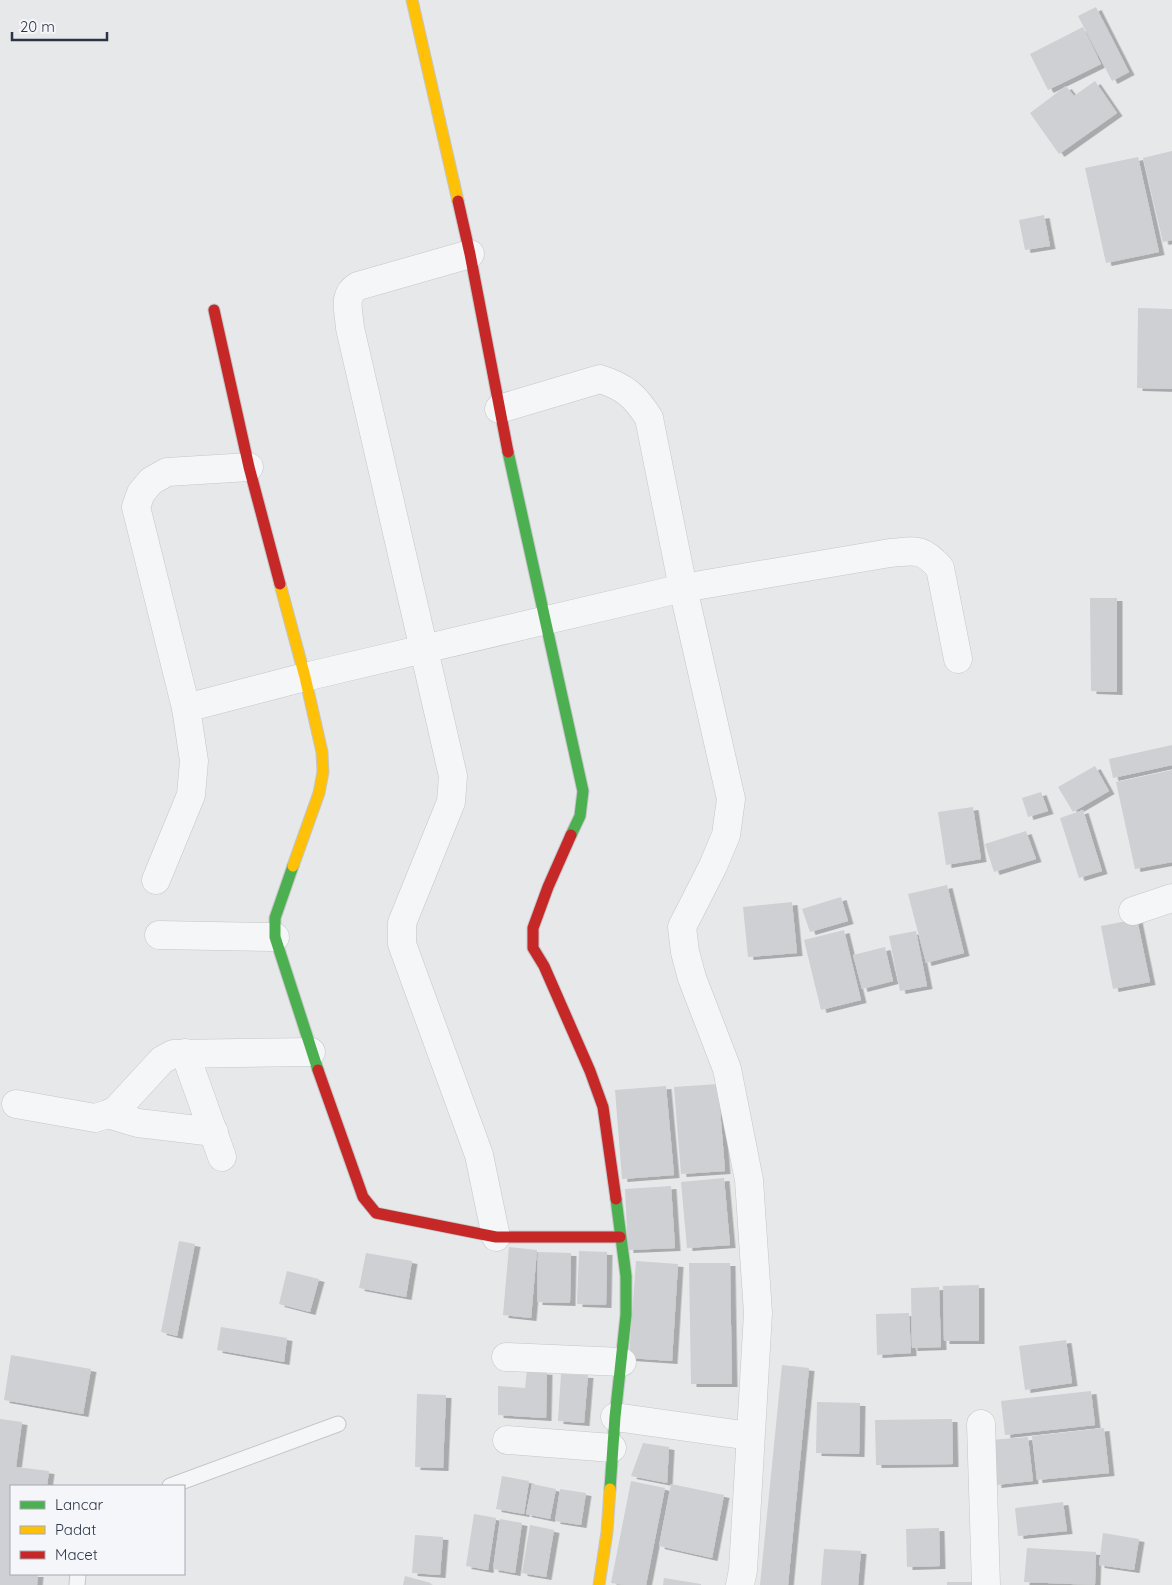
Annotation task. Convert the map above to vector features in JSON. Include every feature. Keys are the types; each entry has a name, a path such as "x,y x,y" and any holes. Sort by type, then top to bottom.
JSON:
{"street":[{"path":"412,0 470,254 500,409 583,791 580,816 548,888 533,928 534,948 544,966 590,1071 603,1107 626,1276 626,1315 622,1362 614,1417 607,1532 599,1585"},
{"path":"470,254 358,286 347,295 350,328 453,776 451,802 402,923 402,944 480,1155 496,1237"},
{"path":"214,310 250,467 305,677 322,752 323,772 319,793 275,918 275,937 311,1052 363,1197 376,1212 496,1237 620,1237"},
{"path":"500,409 600,379 614,383 628,391 640,403 649,418 683,588 731,799 726,835 713,866 682,927 685,952 692,978 727,1069 749,1180 758,1314 743,1570 740,1585"},
{"path":"156,880 191,795 194,762 186,708 136,507 141,493 151,481 167,472 250,467"},
{"path":"186,708 305,677 683,588 890,553 919,550 931,557 940,568 958,659"},
{"path":"1133,911 1172,898"},
{"path":"159,936 275,937"},
{"path":"16,1104 94,1118 116,1110 162,1060 173,1054 311,1052"},
{"path":"108,1114 218,1145 185,1053"},
{"path":"506,1357 622,1362"},
{"path":"614,1417 750,1436"},
{"path":"981,1424 986,1585"},
{"path":"507,1440 612,1448"}],"lane":[{"path":"173,1485 338,1424"}],"building":[{"path":"1096,7 1129,72 1112,81 1078,16"},
{"path":"1083,27 1101,64 1048,90 1030,54"},
{"path":"1095,81 1117,113 1059,154 1030,113 1066,86 1074,96"},
{"path":"1172,151 1172,240 1163,242 1143,158"},
{"path":"1138,157 1159,252 1106,263 1085,168"},
{"path":"1044,215 1050,246 1025,250 1019,220"},
{"path":"1138,308 1172,309 1172,389 1137,388"},
{"path":"1090,598 1117,598 1117,692 1091,691"},
{"path":"1172,745 1172,765 1113,778 1109,759"},
{"path":"1095,766 1109,791 1073,812 1058,787"},
{"path":"1172,770 1172,862 1135,869 1116,782"},
{"path":"1041,792 1048,811 1028,817 1022,798"},
{"path":"973,807 981,859 946,865 938,812"},
{"path":"1083,810 1102,871 1079,878 1060,818"},
{"path":"1026,831 1036,859 994,872 985,844"},
{"path":"947,885 964,953 926,963 908,894"},
{"path":"841,897 848,921 810,932 802,909"},
{"path":"792,902 797,953 748,957 743,907"},
{"path":"1137,919 1150,982 1113,989 1101,926"},
{"path":"844,930 861,1000 821,1010 804,940"},
{"path":"916,931 927,986 900,991 889,936"},
{"path":"885,947 893,981 862,989 853,955"},
{"path":"718,1084 725,1171 681,1174 674,1087"},
{"path":"666,1086 674,1175 622,1179 615,1090"},
{"path":"724,1178 730,1245 687,1248 681,1182"},
{"path":"671,1186 675,1248 628,1250 625,1189"},
{"path":"179,1241 195,1244 177,1336 161,1332"},
{"path":"509,1247 537,1250 531,1318 503,1315"},
{"path":"579,1251 607,1252 606,1305 577,1304"},
{"path":"538,1252 571,1253 570,1303 537,1302"},
{"path":"366,1253 412,1261 406,1297 359,1288"},
{"path":"636,1261 678,1264 672,1361 629,1358"},
{"path":"689,1263 730,1263 732,1384 691,1384"},
{"path":"287,1271 319,1279 310,1312 279,1304"},
{"path":"979,1285 979,1341 944,1341 943,1286"},
{"path":"939,1287 941,1347 912,1348 911,1288"},
{"path":"909,1313 911,1353 877,1355 876,1314"},
{"path":"221,1327 287,1338 284,1362 217,1350"},
{"path":"1066,1340 1072,1383 1025,1390 1019,1346"},
{"path":"11,1355 91,1369 83,1414 4,1400"},
{"path":"782,1365 809,1368 788,1585 760,1585"},
{"path":"527,1370 547,1372 546,1418 498,1415 498,1386 525,1388"},
{"path":"561,1374 588,1375 584,1423 558,1421"},
{"path":"1091,1391 1095,1425 1005,1435 1001,1401"},
{"path":"417,1394 446,1395 443,1468 415,1467"},
{"path":"817,1402 860,1403 859,1454 816,1453"},
{"path":"0,1419 22,1422 16,1467 49,1471 47,1485 10,1485 10,1575 38,1575 37,1585 0,1585"},
{"path":"952,1419 953,1464 876,1465 875,1420"},
{"path":"1104,1428 1109,1473 1037,1480 1032,1436"},
{"path":"1028,1437 1033,1481 996,1485 991,1440"},
{"path":"643,1443 669,1447 667,1483 631,1476"},
{"path":"502,1476 529,1481 524,1514 496,1509"},
{"path":"631,1481 665,1488 646,1585 611,1583"},
{"path":"532,1484 556,1489 550,1519 526,1514"},
{"path":"671,1484 724,1495 712,1558 659,1546"},
{"path":"560,1489 586,1493 581,1525 555,1521"},
{"path":"1063,1502 1067,1531 1018,1536 1015,1508"},
{"path":"474,1514 496,1518 488,1570 466,1566"},
{"path":"500,1519 522,1523 515,1573 493,1569"},
{"path":"530,1525 554,1530 546,1577 522,1573"},
{"path":"939,1528 940,1566 907,1567 906,1529"},
{"path":"1103,1533 1139,1539 1134,1570 1099,1565"},
{"path":"415,1535 443,1537 440,1575 412,1573"},
{"path":"1027,1548 1096,1552 1095,1585 1024,1582"},
{"path":"824,1549 861,1551 858,1585 821,1585"},
{"path":"405,1576 431,1583 430,1585 403,1585"},
{"path":"664,1578 701,1584 701,1585 663,1585"},
{"path":"947,1582 976,1582 976,1585 947,1585"}],"traffic: fast":[{"path":"508,452 583,791 580,816 571,835"},
{"path":"293,866 275,918 275,937 318,1070"},
{"path":"610,1489 615,1417 626,1315 626,1276 616,1199"}],"traffic: slow":[{"path":"412,0 458,201"},
{"path":"280,584 305,677 322,752 323,772 319,793 293,866"},
{"path":"599,1585 607,1532 610,1489"}],"traffic: jam":[{"path":"458,201 508,452"},
{"path":"214,310 249,467 280,584"},
{"path":"571,835 548,887 533,928 533,948 544,966 590,1071 603,1107 616,1199"},
{"path":"318,1070 363,1197 376,1213 496,1237 620,1237"}]}
